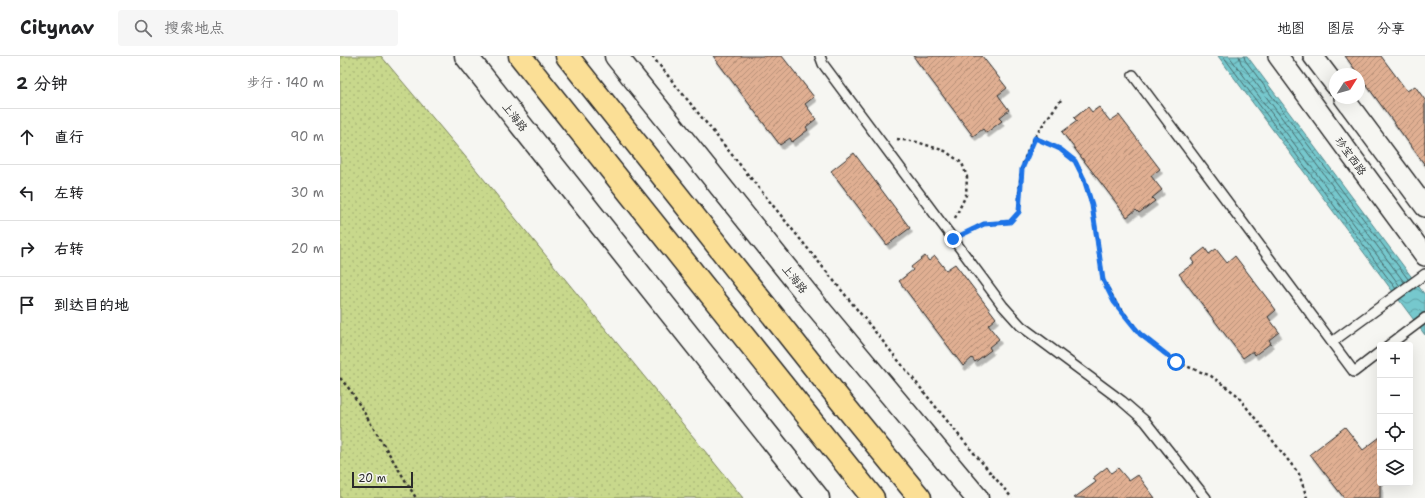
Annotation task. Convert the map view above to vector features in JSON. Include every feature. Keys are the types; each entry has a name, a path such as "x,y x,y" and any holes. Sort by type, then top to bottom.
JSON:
{"highway":[{"path":"520,56 874,498"},
{"path":"567,56 848,410 920,498"}],"main road":[{"name":"上海路","path":"466,56 818,498"},
{"name":"上海路","path":"616,56 809,296 977,498"}],"street":[{"name":"珍宝西路","path":"1278,56 1425,256"},
{"path":"1313,56 1329,77"},
{"path":"1348,104 1425,207"}],"lane":[{"path":"820,56 823,64 876,136 1004,306 1021,326 1122,401 1145,421 1206,498"},
{"path":"1133,75 1354,372 1377,354"},
{"path":"1332,342 1425,274"},
{"path":"1393,342 1425,318"}],"path":[{"path":"652,56 1012,498"},
{"path":"950,235 984,224 1010,222 1019,212 1022,169 1041,125 1061,100"},
{"path":"876,136 917,142 945,151 962,163 967,177 966,195 950,235"},
{"path":"1035,138 1060,149 1075,161 1084,179 1092,205 1103,280 1114,302 1140,334 1176,362 1211,376 1236,394 1299,474 1307,498"},
{"path":"340,378 351,391 416,498"}],"green space":[{"path":"340,56 381,56 469,161 743,498 340,498"}],"water":[{"path":"1218,56 1247,56 1425,295 1425,335"}],"building":[{"path":"713,56 782,56 814,97 805,104 816,119 806,127 808,130 792,142 790,138 780,145"},
{"path":"913,56 982,56 1007,88 998,95 1009,110 999,118 1002,121 986,133 983,129 973,136"},
{"path":"1345,56 1381,56 1407,91 1415,86 1425,100 1425,165 1365,83 1365,68 1354,68"},
{"path":"1088,107 1092,112 1099,107 1110,121 1119,115 1160,169 1151,176 1162,190 1152,198 1155,201 1139,213 1136,210 1127,217 1062,132 1077,121 1074,118"},
{"path":"854,153 910,228 887,245 831,171"},
{"path":"1205,248 1209,254 1216,249 1227,263 1235,256 1276,310 1268,317 1279,332 1269,340 1271,343 1255,355 1253,351 1243,358 1179,274 1194,263 1191,259"},
{"path":"925,256 929,261 935,256 946,270 955,264 996,318 988,325 999,339 989,347 991,350 975,362 972,358 963,366 899,281 913,270 911,267"},
{"path":"1345,427 1363,450 1377,439 1377,486 1380,486 1380,498 1344,498 1310,454"},
{"path":"1107,467 1111,473 1118,468 1129,481 1138,475 1155,498 1074,498 1096,482 1093,478"}],"route":[{"path":"953,239 984,224 1010,222 1019,212 1022,169 1029,149 1035,138 1060,149 1075,161 1084,179 1092,205 1103,280 1114,302 1140,334 1176,362"}]}
